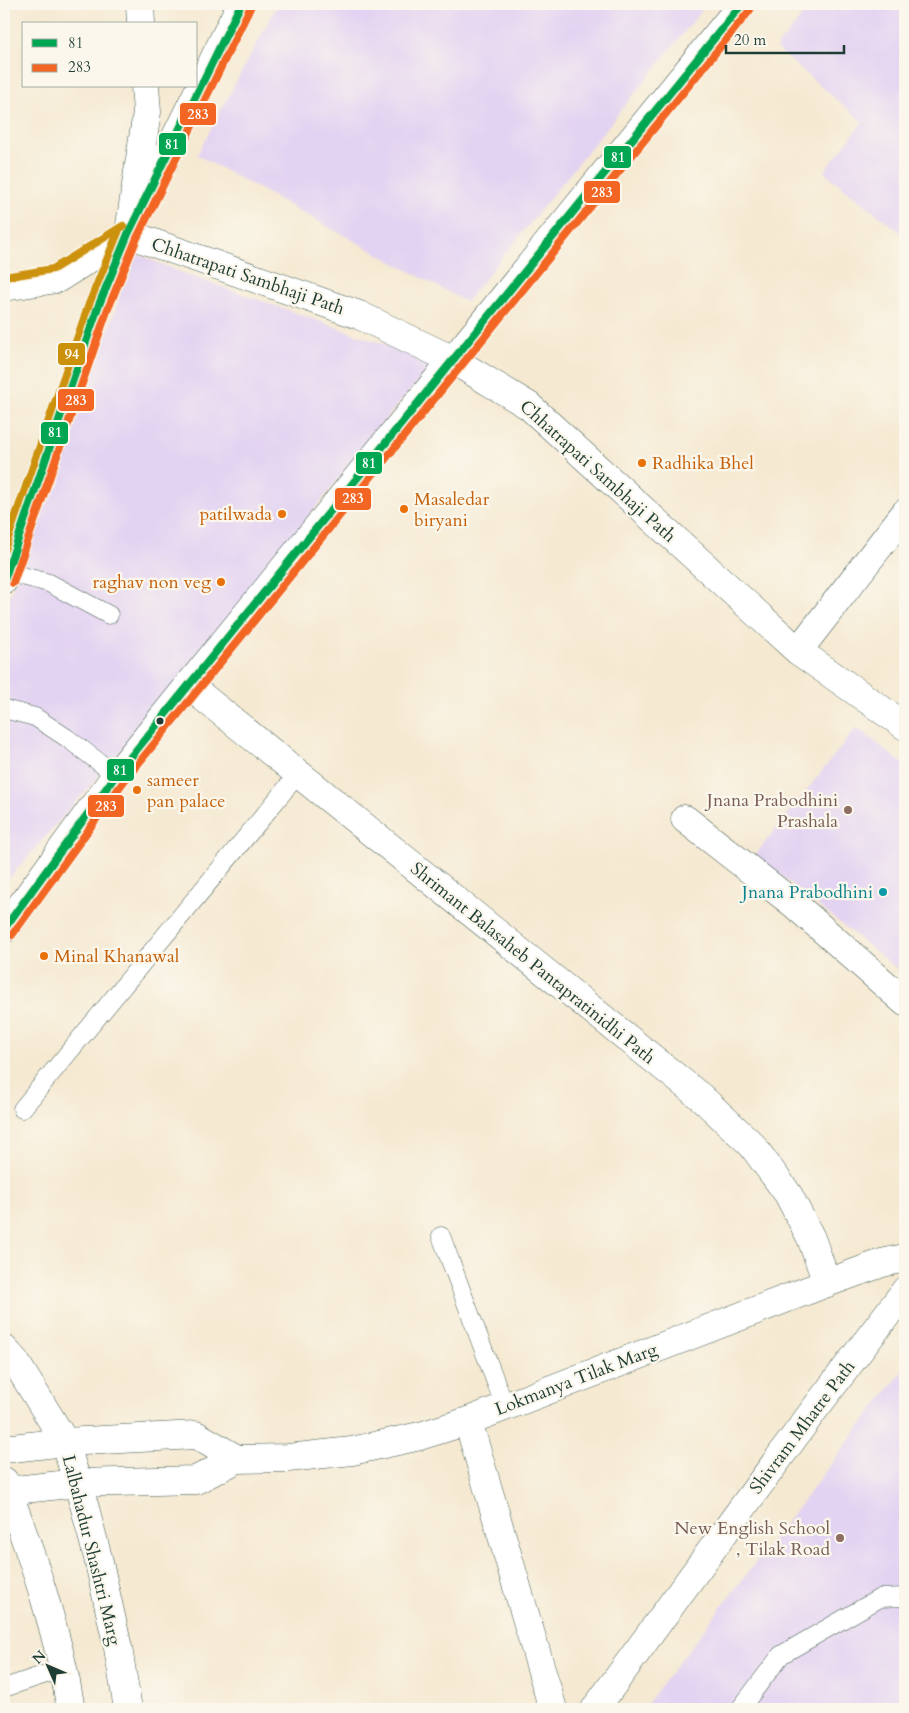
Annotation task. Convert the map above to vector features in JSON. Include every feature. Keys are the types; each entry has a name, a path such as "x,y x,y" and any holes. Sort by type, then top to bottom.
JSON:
{"street":[{"path":"140,4 141,22"},
{"path":"5,576 98,307 128,234 241,4"},
{"path":"4,929 116,775 742,4"},
{"path":"128,234 146,112 145,88"},
{"name":"Chhatrapati Sambhaji Path","path":"4,287 57,279 128,234 359,315 453,360 530,406 798,651 905,726"},
{"path":"798,651 905,513"},
{"name":"Shrimant Balasaheb Pantapratinidhi Path","path":"188,685 702,1098 752,1145 788,1194 812,1238 827,1283"},
{"path":"685,819 795,905 905,1002"},
{"name":"Lokmanya Tilak Marg","path":"6,1486 196,1480 237,1459 288,1458 352,1451 420,1436 468,1421 827,1283 882,1263 905,1258"},
{"name":"Shivram Mhatre Path","path":"594,1709 814,1410 905,1291"},
{"name":"Lalbahadur Shashtri Marg","path":"4,1349 15,1362 65,1442 98,1558 118,1648 128,1709"},
{"path":"468,1421 553,1709"},
{"path":"4,1449 65,1442 196,1435 237,1459"},
{"path":"6,1486 34,1562 64,1668 71,1709"}],"lane":[{"path":"5,576 48,583 109,615"},
{"path":"4,710 35,717 67,738 116,775"},
{"path":"22,1110 298,774"},
{"path":"441,1236 505,1407"},
{"path":"740,1709 781,1655 880,1598 905,1597"},
{"path":"4,1688 64,1668"}],"shaded area":[{"path":"278,4 707,4 466,302 197,155"},
{"path":"812,4 905,4 905,236 824,172 863,122 776,48"},
{"path":"132,252 185,274 435,362 394,409 141,728 4,884 4,611 116,309"},
{"name":"Jnana Prabodhini Prashala","path":"857,727 905,766 905,975 755,855"},
{"name":"New English School , Tilak Road","path":"905,1368 905,1709 643,1709"}],"transit line":[{"name":"81","path":"4,580 98,307 128,234 241,4"},
{"name":"81","path":"4,929 116,775 742,4"},
{"name":"283","path":"13,583 107,311 137,238 250,8"},
{"name":"283","path":"12,935 124,781 750,10"},
{"name":"94","path":"4,277 53,269 123,226"},
{"name":"94","path":"4,550 89,304 119,230"}],"place":[{"name":"Radhika Bhel","path":"642,463"},
{"name":"Masaledar biryani","path":"404,509"},
{"name":"patilwada","path":"282,514"},
{"name":"raghav non veg","path":"221,582"},
{"name":"sameer pan palace","path":"137,790"},
{"name":"Jnana Prabodhini Prashala","path":"848,810"},
{"name":"Jnana Prabodhini","path":"883,892"},
{"name":"Minal Khanawal","path":"44,956"},
{"name":"New English School , Tilak Road","path":"840,1538"}]}
